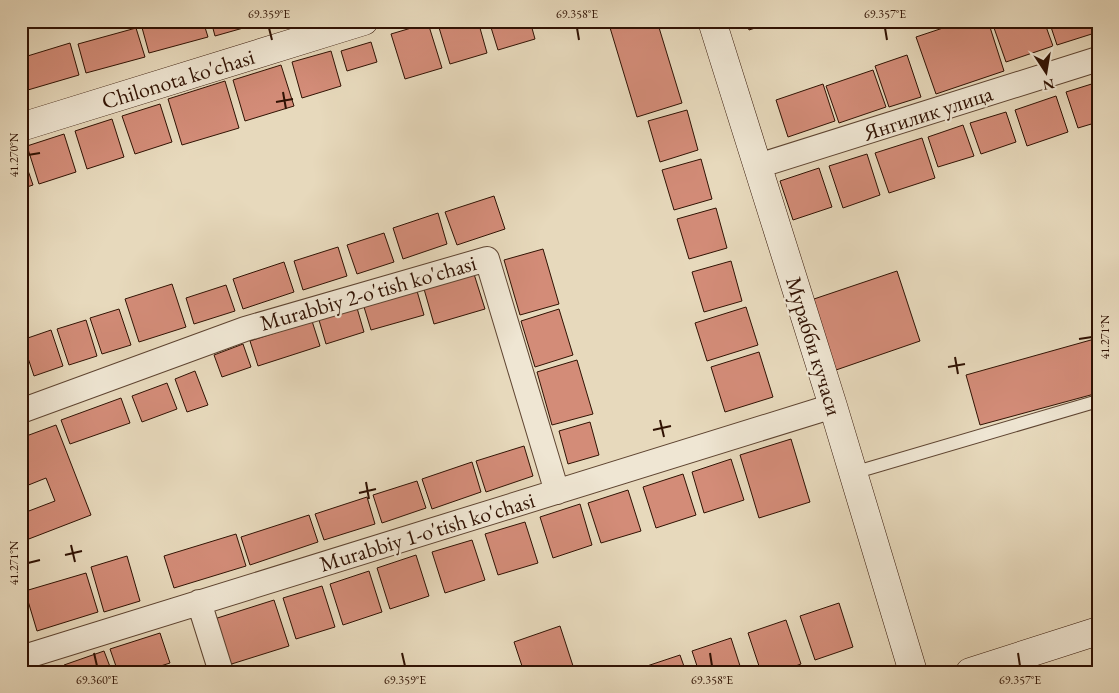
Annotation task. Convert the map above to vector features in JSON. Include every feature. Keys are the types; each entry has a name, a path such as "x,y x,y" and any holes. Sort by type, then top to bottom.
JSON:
{"street":[{"name":"Chilonota ko'chasi","path":"21,127 364,21"},
{"name":"Мурабби кучаси","path":"712,21 914,672"},
{"name":"Янгилик улица","path":"758,166 1098,59"},
{"name":"Murabbiy 2-o'tish ko'chasi","path":"21,411 245,329 487,259 557,492"},
{"name":"Murabbiy 1-o'tish ko'chasi","path":"21,658 833,406"},
{"path":"199,602 220,672"},
{"path":"970,672 1098,631"}],"lane":[{"path":"853,473 1098,401"}],"building":[{"path":"152,21 203,21 208,37 149,53 141,24"},
{"path":"211,21 268,21 215,36"},
{"path":"437,21 478,21 487,53 450,64"},
{"path":"489,21 530,21 535,39 498,50"},
{"path":"608,21 657,21 682,103 637,117"},
{"path":"746,21 777,21 749,30"},
{"path":"964,21 988,21 1004,71 936,94 916,37"},
{"path":"1003,21 1044,21 1053,46 1006,62 993,25"},
{"path":"1049,21 1098,21 1098,32 1057,45"},
{"path":"428,23 442,68 405,79 391,34"},
{"path":"136,28 145,57 86,73 78,44"},
{"path":"371,42 377,62 347,71 341,51"},
{"path":"70,43 79,75 21,92 21,58"},
{"path":"331,51 341,86 302,98 292,62"},
{"path":"907,55 921,97 889,107 875,66"},
{"path":"281,65 294,106 245,121 233,80"},
{"path":"873,70 886,107 839,123 826,86"},
{"path":"225,81 239,128 182,145 168,99"},
{"path":"1098,82 1098,122 1078,128 1066,92"},
{"path":"823,84 835,121 788,137 776,100"},
{"path":"1056,96 1068,132 1027,146 1015,110"},
{"path":"160,104 172,142 135,154 122,116"},
{"path":"687,110 698,150 660,162 648,121"},
{"path":"1006,112 1016,142 981,154 970,123"},
{"path":"112,119 124,157 87,169 75,131"},
{"path":"963,125 974,156 938,167 928,137"},
{"path":"64,134 76,172 39,184 27,146"},
{"path":"922,138 935,178 889,193 875,153"},
{"path":"21,150 33,185 21,189"},
{"path":"867,154 880,195 843,208 829,166"},
{"path":"701,159 712,199 674,210 662,170"},
{"path":"819,168 832,207 793,220 780,181"},
{"path":"494,196 505,229 457,245 445,212"},
{"path":"716,208 727,248 689,259 677,219"},
{"path":"438,213 447,244 403,259 393,228"},
{"path":"384,233 394,262 357,274 347,245"},
{"path":"338,247 347,276 303,290 294,261"},
{"path":"543,249 559,304 520,315 504,260"},
{"path":"731,261 742,301 704,312 692,272"},
{"path":"284,262 294,292 243,309 233,279"},
{"path":"897,271 920,341 836,370 811,300"},
{"path":"474,274 485,309 434,324 424,289"},
{"path":"172,284 186,327 139,342 125,299"},
{"path":"226,285 235,311 194,324 186,298"},
{"path":"417,291 424,315 371,330 364,307"},
{"path":"746,307 758,345 707,361 695,323"},
{"path":"357,308 364,332 326,344 319,320"},
{"path":"119,309 131,345 102,354 90,318"},
{"path":"559,309 573,355 535,367 521,321"},
{"path":"86,320 97,356 69,365 57,329"},
{"path":"312,321 320,346 258,366 250,341"},
{"path":"51,330 63,366 34,376 22,340"},
{"path":"1098,338 1098,393 980,425 966,375"},
{"path":"243,344 251,367 222,377 214,355"},
{"path":"759,352 773,397 725,412 711,367"},
{"path":"577,360 593,414 552,425 537,372"},
{"path":"195,371 208,405 187,412 175,379"},
{"path":"167,383 177,409 142,422 132,396"},
{"path":"121,398 130,423 70,444 61,420"},
{"path":"590,422 599,455 568,464 559,431"},
{"path":"56,425 91,515 21,542 21,514 55,501 46,478 21,488 21,438"},
{"path":"791,439 810,502 759,518 740,455"},
{"path":"524,446 533,476 486,492 476,461"},
{"path":"731,459 744,500 704,513 692,472"},
{"path":"472,462 481,492 432,509 422,479"},
{"path":"683,474 696,515 656,528 643,487"},
{"path":"417,481 426,508 382,523 373,495"},
{"path":"628,490 641,531 601,543 588,503"},
{"path":"367,497 375,524 324,540 315,514"},
{"path":"580,504 592,545 553,558 540,517"},
{"path":"309,515 318,542 250,565 241,537"},
{"path":"525,522 538,563 498,575 485,534"},
{"path":"236,534 246,566 174,588 164,556"},
{"path":"472,540 485,580 445,593 432,552"},
{"path":"416,555 429,596 390,609 377,568"},
{"path":"127,556 140,601 104,612 91,567"},
{"path":"369,571 382,612 343,625 330,584"},
{"path":"86,573 98,612 37,631 25,591"},
{"path":"322,586 335,627 296,639 283,598"},
{"path":"274,600 289,646 222,667 208,621"},
{"path":"839,603 853,647 815,660 800,616"},
{"path":"786,620 801,664 779,672 761,672 748,633"},
{"path":"560,626 575,672 524,672 514,642"},
{"path":"160,633 170,663 142,672 118,672 110,649"},
{"path":"731,638 742,672 699,672 692,651"},
{"path":"104,651 112,672 66,672 64,665"},
{"path":"680,655 686,672 643,672 641,668"},
{"path":"58,667 60,672 43,672"}]}
